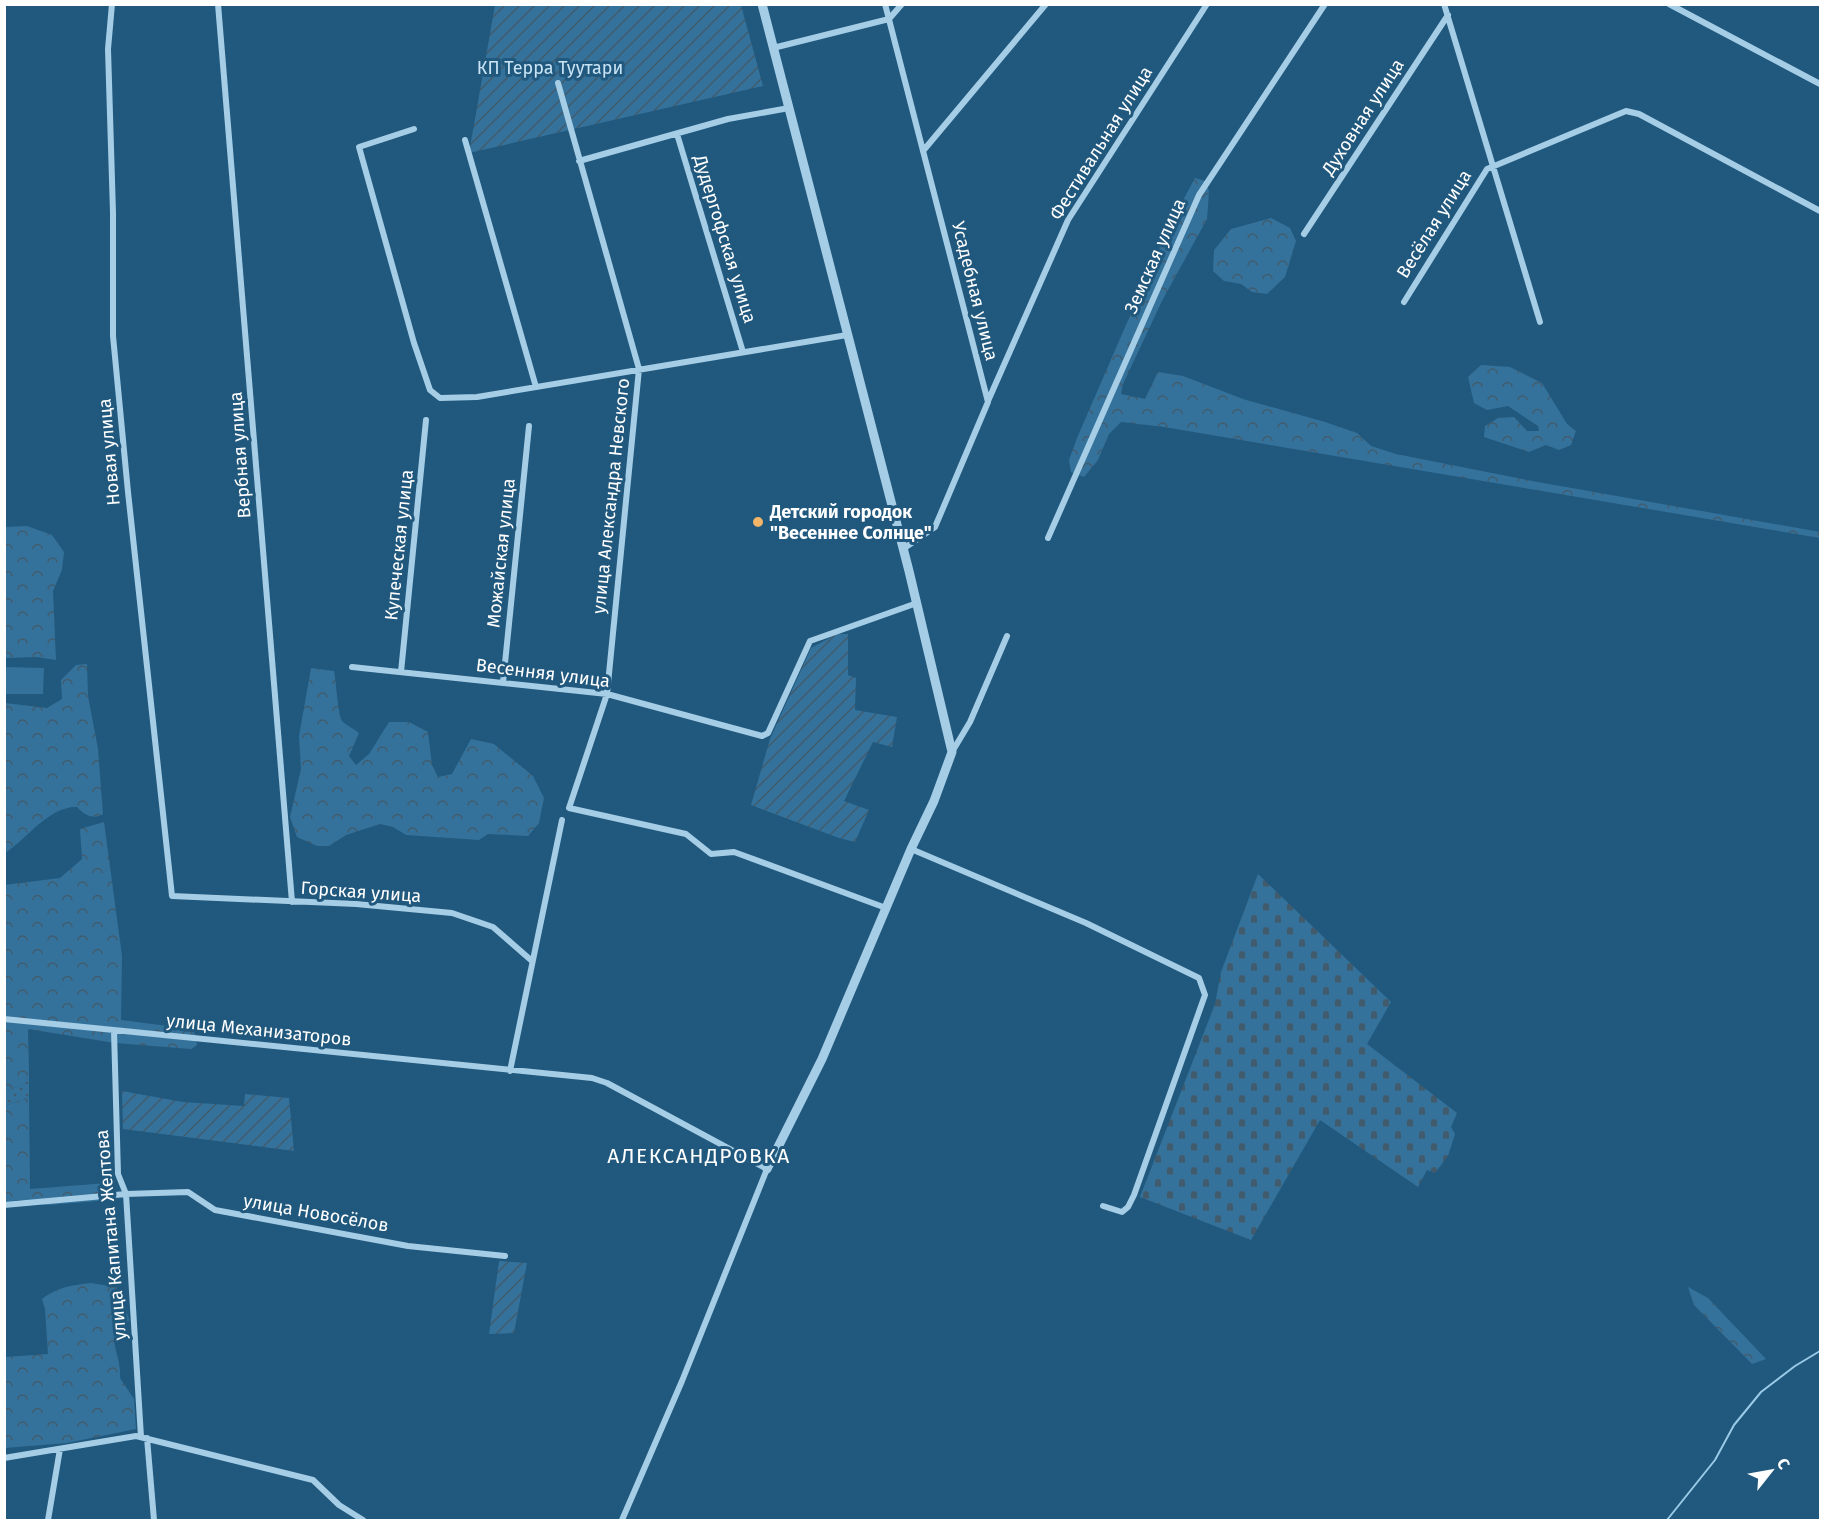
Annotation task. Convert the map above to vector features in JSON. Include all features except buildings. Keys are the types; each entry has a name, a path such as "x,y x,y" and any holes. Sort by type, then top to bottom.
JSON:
{"street":[{"name":"Новая улица","path":"112,4 108,49 113,213 113,336 172,896"},
{"name":"Вербная улица","path":"218,4 266,609 292,902"},
{"path":"762,4 917,603 952,752"},
{"name":"Усадебная улица","path":"885,4 988,402"},
{"path":"773,48 889,20 902,4"},
{"path":"923,151 1046,4"},
{"name":"Фестивальная улица","path":"988,402 1068,220 1207,4"},
{"name":"Земская улица","path":"1048,538 1199,195 1325,4"},
{"path":"1444,4 1540,322"},
{"path":"1669,4 1821,84"},
{"name":"Духовная улица","path":"1304,234 1448,15"},
{"name":"улица Александра Невского","path":"558,83 639,369 607,693 569,808 686,834 711,854 734,852 886,908"},
{"path":"579,161 728,119 789,108"},
{"path":"1493,166 1626,111 1639,114 1821,211"},
{"path":"414,129 359,147 414,343 430,390 440,398 477,397 847,335"},
{"name":"Дудергофская улица","path":"677,134 743,352"},
{"path":"465,140 536,387"},
{"name":"Весёлая улица","path":"1404,302 1487,169 1493,166"},
{"path":"903,549 935,527 988,402"},
{"name":"Купеческая улица","path":"401,672 426,420"},
{"name":"Можайская улица","path":"504,683 529,426"},
{"name":"Весенняя улица","path":"352,667 607,693 762,736 768,734 810,641 917,603"},
{"path":"622,1521 682,1381 767,1169 822,1059 952,752 970,722 1007,636"},
{"path":"510,1071 562,820"},
{"path":"911,849 1086,923 1198,978 1205,995 1134,1195 1128,1207 1122,1212 1102,1206"},
{"name":"Горская улица","path":"172,896 356,904 452,913 493,927 532,961"},
{"name":"улица Механизаторов","path":"4,1019 592,1078 607,1083 767,1169"},
{"name":"улица Капитана Желтова","path":"114,1031 118,1174 126,1194 144,1438 154,1521"},
{"name":"улица Новосёлов","path":"4,1205 126,1194 188,1192 215,1210 408,1246 505,1256"},
{"path":"4,1458 136,1436 313,1480 339,1504 363,1521"},
{"path":"48,1521 60,1449"}],"green space":[{"name":"КП Терра Туутари","path":"495,5 741,5 763,86 469,153"},
{"path":"1195,178 1205,181 1209,191 1207,219 1162,301 1123,384 1121,394 1145,399 1158,372 1183,376 1243,399 1357,433 1371,446 1396,454 1532,481 1820,532 1820,538 1164,427 1121,422 1109,434 1098,460 1084,477 1071,472 1069,460 1077,438 1168,228"},
{"path":"1271,218 1290,228 1296,241 1285,277 1267,294 1252,292 1241,284 1224,281 1213,271 1214,250 1231,229"},
{"path":"1481,365 1510,367 1542,383 1567,424 1576,431 1571,445 1559,450 1546,445 1529,452 1484,437 1485,426 1498,418 1514,417 1527,431 1539,431 1538,426 1508,406 1487,410 1474,403 1468,377"},
{"path":"27,526 52,535 64,552 62,570 53,591 56,660 37,657 5,658 5,527"},
{"path":"837,634 848,634 848,675 856,678 855,710 897,717 892,747 873,742 844,801 869,810 855,842 751,805 770,739 811,648"},
{"path":"87,664 88,696 98,749 103,814 96,817 89,816 77,807 67,808 48,817 5,853 5,703 47,708 62,699 61,680 76,665"},
{"path":"5,667 44,668 43,694 5,694"},
{"path":"311,668 334,671 342,721 359,733 349,756 356,765 369,754 389,722 409,722 428,732 432,765 438,777 452,774 471,739 494,744 533,776 544,798 539,823 528,836 488,834 479,840 406,835 393,827 380,824 346,835 329,846 317,846 297,837 290,817 301,769 299,736"},
{"path":"104,822 122,956 121,1020 191,1029 195,1034 197,1045 191,1049 115,1043 28,1029 29,1072 25,1083 8,1091 5,1090 4,885 60,878 82,859 80,829"},
{"path":"1258,874 1391,1002 1367,1044 1457,1113 1451,1127 1455,1134 1448,1156 1435,1173 1427,1170 1418,1187 1320,1120 1251,1240 1140,1197 1215,1004 1221,972"},
{"path":"29,1072 29,1097 5,1106 5,1090 8,1091 25,1083"},
{"path":"122,1091 183,1102 244,1106 245,1094 289,1098 294,1151 123,1129"},
{"path":"29,1097 30,1189 108,1183 110,1200 48,1205 19,1200 5,1202 5,1106"},
{"path":"499,1261 527,1263 514,1333 489,1334"},
{"path":"91,1283 116,1287 123,1298 129,1320 114,1341 120,1378 134,1399 136,1429 67,1443 5,1448 5,1357 48,1354 45,1309 42,1299 59,1289"},
{"path":"1688,1287 1708,1298 1766,1359 1752,1364 1694,1305"}],"waterway":[{"path":"1667,1520 1715,1460 1734,1425 1761,1392 1795,1366 1820,1351"}],"place":[{"name":"Детский городок \"Весеннее Солнце\"","path":"758,522"}],"district":[{"name":"АЛЕКСАНДРОВКА","path":"699,1156"}]}
